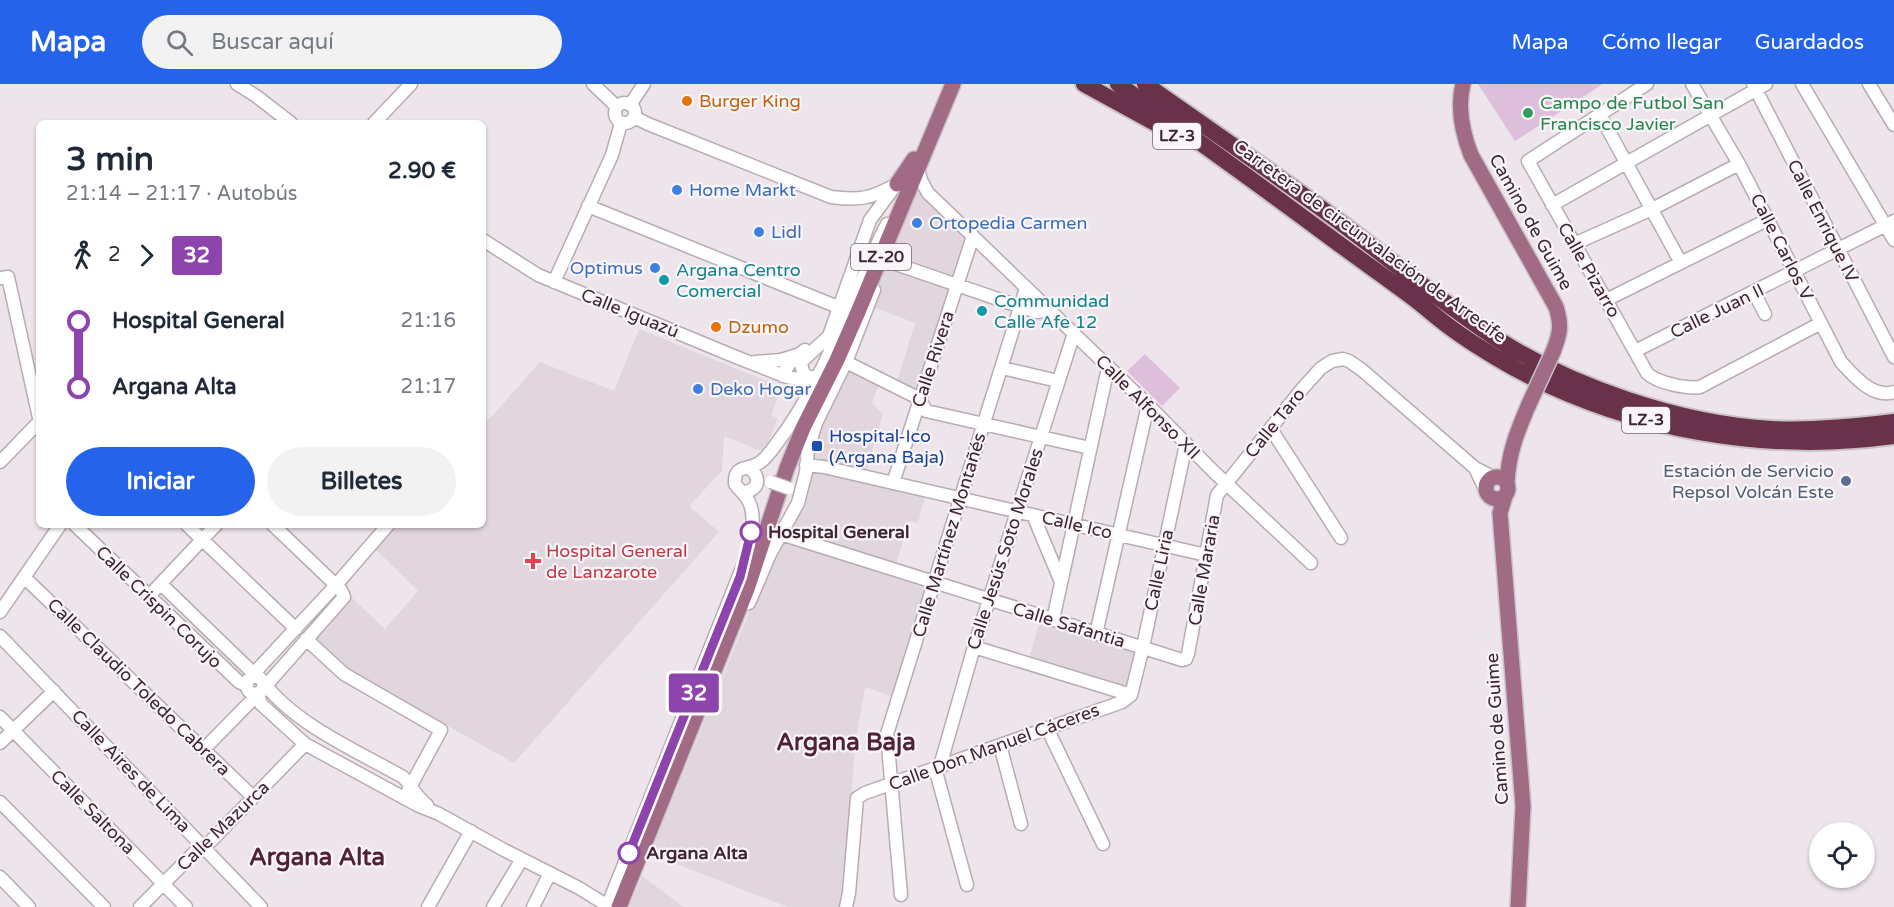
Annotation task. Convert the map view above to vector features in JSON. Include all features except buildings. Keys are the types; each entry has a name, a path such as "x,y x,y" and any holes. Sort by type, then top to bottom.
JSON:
{"highway":[{"name":"LZ-3","path":"1084,84 1150,119 1268,191"},
{"name":"Carretera de circunvalación de Arrecife","path":"1118,84 1391,282 1419,292 1537,362 1638,403 1704,421 1771,429 1832,428 1894,422"},
{"name":"Carretera de circunvalación de Arrecife","path":"1145,84 1307,197 1400,267 1449,327 1515,368 1591,402 1695,432 1787,442 1840,441 1894,436"},
{"name":"LZ-3","path":"1165,84 1276,168 1307,197"}],"main road":[{"name":"LZ-20","path":"612,907 747,590 787,468 803,428 837,360 905,203 926,129 944,84"},
{"name":"LZ-20","path":"612,907 743,588 782,468 799,426 834,359 885,237 887,224 916,167 953,84"},
{"name":"Camino de Guime","path":"1462,90 1461,121 1464,138 1471,155 1544,283 1560,321 1559,335 1553,352 1515,435 1508,465 1496,487 1523,807 1518,907"},
{"path":"897,184 916,167"}],"street":[{"path":"237,84 287,120"},
{"path":"377,120 411,84"},
{"path":"593,84 617,107"},
{"path":"621,123 629,122 644,84"},
{"path":"1647,84 1600,115 1680,263"},
{"name":"Calle Carlos V","path":"1692,84 1739,164 1841,362 1860,384 1890,393"},
{"path":"1802,84 1890,223 1894,240"},
{"path":"1869,84 1894,125"},
{"path":"1552,205 1627,164 1758,86"},
{"name":"Calle Enrique IV","path":"1758,86 1894,357"},
{"path":"617,107 624,104 632,111 735,160 831,197 860,200 897,184"},
{"path":"617,107 615,114 621,123"},
{"name":"Calle Pizarro","path":"1600,115 1527,161 1647,373 1652,378 1690,388 1700,387 1821,323"},
{"path":"554,282 612,155 621,123"},
{"path":"1574,244 1652,209 1739,164"},
{"name":"Calle Alfonso XII","path":"916,167 928,193 1148,405 1226,484 1311,563"},
{"path":"800,407 802,391 795,382 785,376 800,358 829,336 870,220 897,184"},
{"path":"625,907 757,584 798,503 816,423 846,362 905,203"},
{"path":"588,206 837,311"},
{"path":"1606,300 1767,220"},
{"name":"Calle Juan II","path":"1635,351 1890,223"},
{"path":"612,907 621,872 740,577 748,544 752,511 743,492 735,484 734,476 743,468 760,463 778,442 800,407 887,224"},
{"name":"Calle Rivera","path":"892,483 973,236"},
{"name":"Calle Iguazú","path":"486,242 538,275 554,282 785,376 805,380 815,377"},
{"path":"886,258 893,263 1037,312 1043,311 1046,307"},
{"path":"0,278 8,277 36,406"},
{"name":"Calle Martínez Montañés","path":"901,895 887,734 1026,288"},
{"path":"1754,292 1765,314"},
{"name":"Calle Jesús Soto Morales","path":"938,767 1074,333"},
{"path":"800,358 805,376 815,377"},
{"path":"751,362 800,358"},
{"name":"Calle Taro","path":"1226,484 1302,388 1327,364 1343,360 1349,361 1362,370 1496,487"},
{"path":"846,362 920,399 926,411 1090,448"},
{"path":"1002,368 1058,381"},
{"path":"1053,620 1108,368"},
{"path":"1096,634 1148,405"},
{"path":"0,462 36,423"},
{"path":"1271,429 1341,538"},
{"name":"Calle Liria","path":"1131,695 1186,444"},
{"name":"Calle Ico","path":"806,465 824,467 1206,555"},
{"path":"749,468 765,481 801,491"},
{"path":"743,492 750,491 765,481"},
{"name":"Calle Mararia","path":"1186,659 1217,495 1226,484"},
{"path":"1033,515 1061,582"},
{"path":"0,612 58,528"},
{"name":"Calle Crispin Corujo","path":"78,528 239,682 256,685 310,725 403,777 420,800 440,814"},
{"path":"190,528 296,628"},
{"path":"148,597 213,528"},
{"path":"204,749 256,685 270,681 344,597 341,590 276,528"},
{"path":"256,685 257,670 385,528"},
{"name":"Calle Safantia","path":"782,534 1096,634 1182,660 1186,659"},
{"name":"Calle Claudio Toledo Cabrera","path":"24,578 253,797"},
{"name":"Calle Crispin Corujo","path":"161,584 250,670 261,704 305,744 612,907"},
{"name":"Calle Aires de Lima","path":"0,636 261,907"},
{"path":"306,639 344,674 441,730 407,792 401,795"},
{"path":"974,647 1131,695"},
{"path":"0,743 54,691"},
{"name":"Calle Don Manuel Cáceres","path":"846,907 857,798 865,793 1122,702 1131,695"},
{"name":"Calle Saltona","path":"0,717 186,907"},
{"path":"1047,728 1103,844"},
{"name":"Calle Mazurca","path":"140,907 199,848 208,843 305,744"},
{"path":"1000,745 1021,824"},
{"path":"938,767 967,885"},
{"path":"0,802 104,907"},
{"path":"428,907 471,831"},
{"path":"493,907 522,859"},
{"name":"Calle Crispin Corujo","path":"579,888 604,892 610,889 621,872"},
{"path":"533,907 550,873"},
{"path":"0,877 29,907"}],"shaded area":[{"name":"Campo de Futbol San Francisco Javier","path":"1478,84 1603,84 1515,141"},
{"path":"914,184 925,192 970,238 919,396 897,382 915,323 871,306"},
{"path":"639,329 782,387 771,415 778,419 764,452 724,436 722,471 689,506 719,532 514,763 344,668 316,640 352,598 385,629 418,591 374,548 392,528 486,528 486,423 540,362 614,391"},
{"path":"1145,354 1180,388 1162,406 1127,371"},
{"path":"847,364 880,381 872,403 883,414 864,478 926,493 918,523 909,521 894,571 932,583 896,698 865,687 855,745 845,896 840,907 788,907 650,854 752,605 806,484 810,450"},
{"path":"1041,618 1140,648 1130,692 1028,662"},
{"path":"642,876 684,907 629,907"}],"bus line":[{"name":"32","path":"629,853 740,577 751,532"}],"place":[{"name":"Burger King","path":"687,101"},
{"name":"Campo de Futbol San Francisco Javier","path":"1528,113"},
{"name":"Home Markt","path":"677,190"},
{"name":"Ortopedia Carmen","path":"917,223"},
{"name":"Lidl","path":"759,232"},
{"name":"Optimus","path":"655,268"},
{"name":"Argana Centro Comercial","path":"664,280"},
{"name":"Communidad Calle Afe 12","path":"982,311"},
{"name":"Dzumo","path":"716,327"},
{"name":"Deko Hogar","path":"698,389"},
{"name":"Hospital-Ico (Argana Baja)","path":"817,446"},
{"name":"Estación de Servicio Repsol Volcán Este","path":"1846,481"},
{"name":"Hospital General","path":"751,532"},
{"name":"Hospital General de Lanzarote","path":"533,561"},
{"name":"Argana Alta","path":"629,853"}],"district":[{"name":"Argana Baja","path":"846,742"},
{"name":"Argana Alta","path":"317,857"}]}
